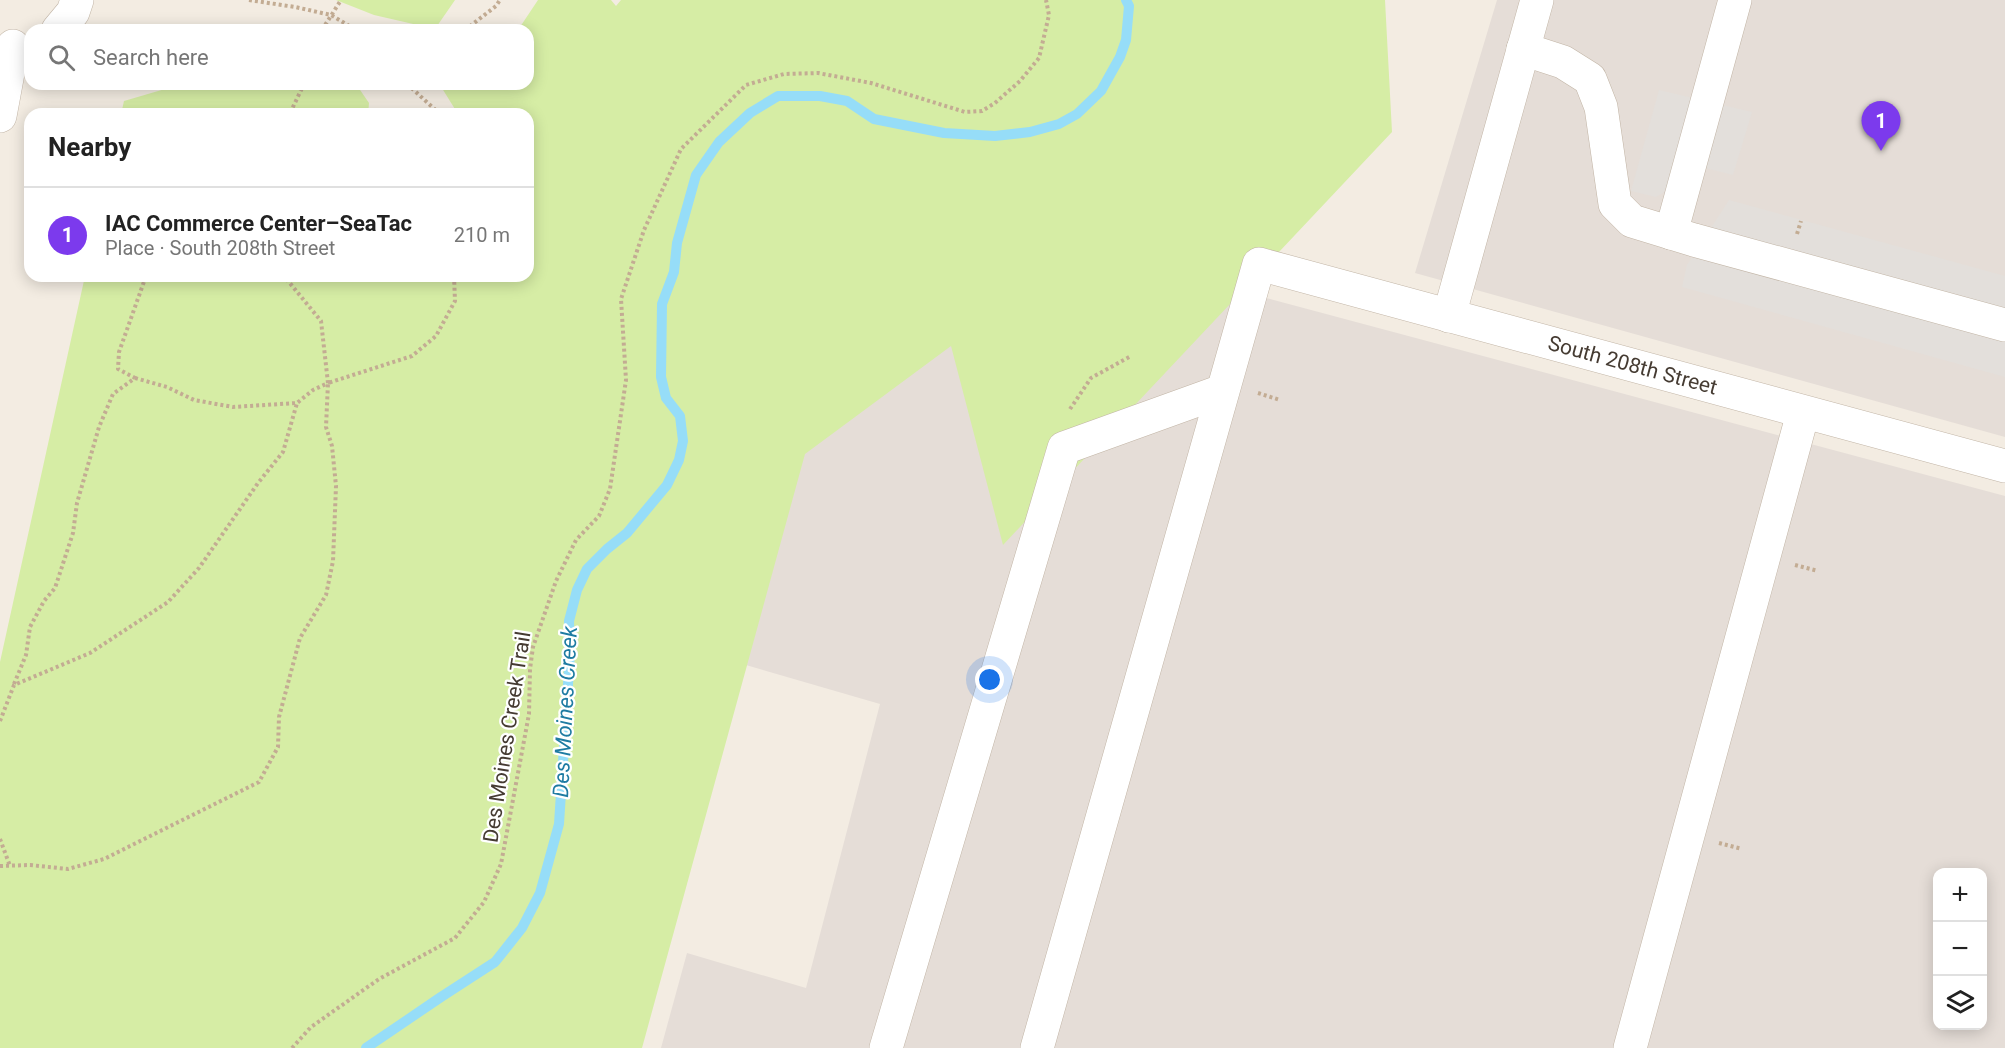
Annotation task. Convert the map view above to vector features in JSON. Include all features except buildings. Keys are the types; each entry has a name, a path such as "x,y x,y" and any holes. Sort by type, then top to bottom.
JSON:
{"street":[{"path":"63,24 73,12 77,0"},
{"path":"1449,316 1537,0"},
{"path":"1671,233 1735,0"},
{"path":"0,116 14,45"},
{"path":"1523,49 1563,62 1590,80 1601,107 1616,204 1632,221 2005,326"},
{"name":"South 208th Street","path":"1237,391 1259,264 2005,466"},
{"path":"886,1048 1064,448 1237,391"},
{"path":"1037,1048 1237,391"},
{"path":"1630,1048 1803,413"}],"path":[{"path":"249,0 331,15 346,24"},
{"path":"326,24 341,0"},
{"path":"473,24 496,6 500,0"},
{"name":"Des Moines Creek Trail","path":"292,1048 311,1027 378,979 454,938 484,902 501,864 530,714 530,669 533,647 556,581 576,540 598,516 610,489 626,380 621,299 644,230 681,149 746,85 784,74 818,73 871,83 964,112 982,111 1020,81 1039,58 1049,15 1046,0"},
{"path":"292,108 301,90"},
{"path":"414,90 433,108"},
{"path":"144,282 119,352 118,369 135,378 167,387 194,400 233,406 297,403"},
{"path":"0,866 68,869 104,859 259,782 278,747 279,717 300,638 327,595 331,572 336,486 332,446 326,427 328,383 321,321 289,282"},
{"path":"14,685 90,653 168,602 200,568 258,483 283,452 297,403 313,390 328,383 412,356 436,336 455,301 454,282"},
{"path":"1065,416 1091,378 1131,356"},
{"path":"0,721 26,655 30,627 44,601 55,588 73,533 77,503 99,427 113,394 135,378"},
{"path":"1237,391 1280,400"},
{"path":"1788,562 1818,571"},
{"path":"0,839 11,867"},
{"path":"1712,841 1742,849"}],"shaded area":[{"path":"1497,0 2005,0 2005,437 1415,273"},
{"path":"1659,90 1752,112 1733,175 1705,168 1656,197 1631,191"},
{"path":"774,166 2005,496 2005,1048 661,1048 687,953 806,988 880,704 632,632"},
{"path":"1729,200 2005,276 2005,377 1682,287 1687,265"}],"green space":[{"path":"336,0 455,0 438,24 413,24 374,15"},
{"path":"538,0 611,0 616,6 621,0 1385,0 1392,132 1003,545 951,346 805,454 642,1048 0,1048 0,662 84,282 534,282 534,108 454,108 443,90 534,90 534,24 522,24"},
{"path":"162,90 360,90 369,103 369,108 122,108 124,101"}],"waterway":[{"name":"Des Moines Creek","path":"366,1048 495,962 522,928 540,893 559,824 570,653 569,621 577,590 587,569 627,533 667,485 679,460 683,441 680,416 666,398 661,377 662,304 674,272 677,243 696,175 719,142 750,113 778,96 820,96 847,101 874,119 944,133 995,136 1030,132 1059,124 1077,114 1101,91 1120,57 1126,40 1129,6 1126,0"}],"place":[{"name":"IAC Commerce Center–SeaTac","path":"1881,151"}]}
